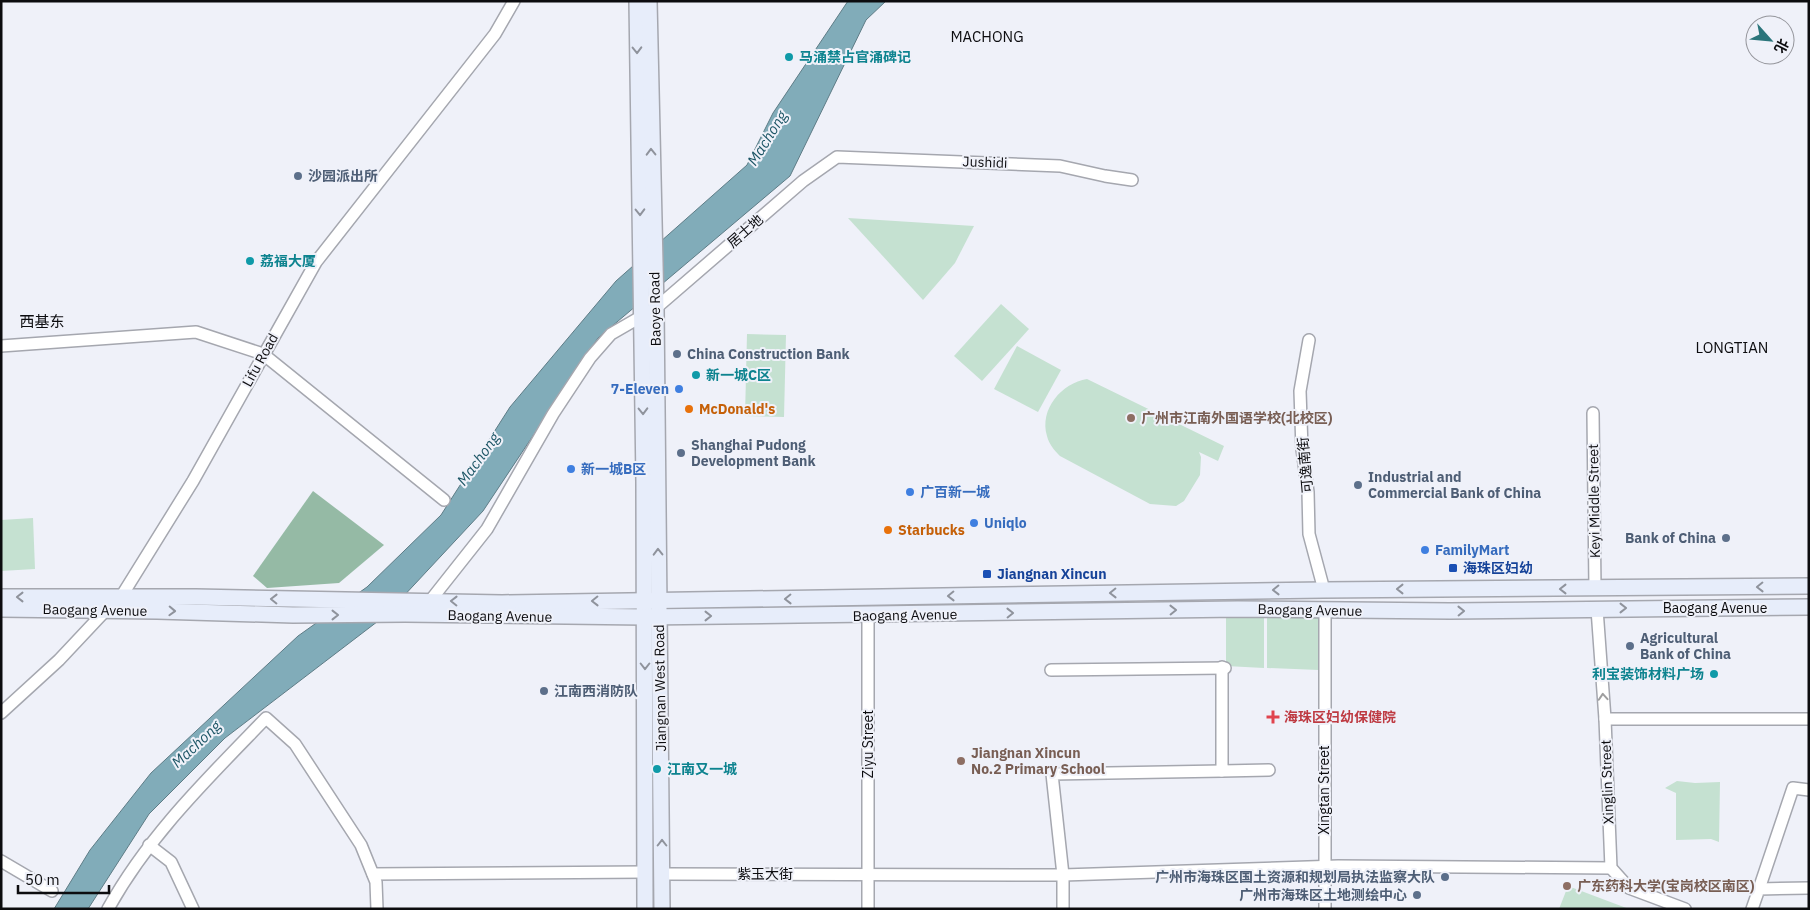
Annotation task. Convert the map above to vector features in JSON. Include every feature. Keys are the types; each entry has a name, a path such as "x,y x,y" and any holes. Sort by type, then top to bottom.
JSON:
{"main road":[{"name":"Baoye Road","path":"637,1 647,238"},
{"name":"Baoye Road","path":"649,1 646,311 652,617"},
{"name":"Baogang Avenue","path":"1,609 293,615 503,609 651,601 1324,590 1809,586"},
{"path":"1324,590 1325,611"},
{"name":"Baogang Avenue","path":"1,597 430,601 503,609 652,617 1238,609 1450,611 1809,607"},
{"path":"645,909 652,617"},
{"name":"Jiangnan West Road","path":"652,617 662,909"}],"street":[{"name":"Lifu Road","path":"1,713 59,660 106,610 121,597 193,481 316,262 495,34 514,1"},
{"name":"居士地","path":"430,601 487,528 553,414 590,358 611,334 646,311 803,181 837,157 1060,166 1132,180"},
{"path":"1,346 196,332 263,354 444,500"},
{"name":"可逸南街","path":"1309,340 1300,391 1302,449 1308,492 1309,534 1324,590"},
{"name":"Keyi Middle Street","path":"1593,413 1595,588"},
{"name":"Xinglin Street","path":"1597,609 1605,719 1611,868"},
{"name":"Xingtan Street","path":"1325,611 1325,909"},
{"name":"Ziyu Street","path":"868,615 868,909"},
{"path":"1051,670 1223,667 1222,771"},
{"path":"108,909 149,845 181,806 266,718 295,744 361,845 376,882 377,909"},
{"path":"1605,719 1809,720"},
{"path":"1063,909 1063,875 1052,774 1269,770"},
{"path":"1752,909 1793,788 1809,790"},
{"path":"149,845 171,862 193,909"},
{"path":"1,861 52,891"},
{"name":"紫玉大街","path":"662,874 1063,875 1324,867 1611,868"},
{"path":"1611,868 1629,888 1685,909"},
{"path":"373,874 645,872"},
{"path":"1759,889 1809,888"}],"green space":[{"path":"848,218 974,226 955,263 923,300"},
{"path":"1001,304 1029,329 982,381 954,356"},
{"path":"747,334 786,335 784,417 745,416"},
{"path":"1017,346 1061,370 1038,412 994,389"},
{"path":"1087,379 1224,446 1218,461 1199,452 1201,457 1200,475 1184,501 1176,506 1150,504 1060,456 1050,444 1045,426 1046,416 1050,407 1061,392 1078,381"},
{"path":"313,491 384,545 339,583 267,588 253,576"},
{"path":"33,518 35,569 1,571 1,520"},
{"path":"1226,614 1264,615 1264,668 1226,666"},
{"path":"1267,615 1319,616 1319,670 1267,668"},
{"path":"1677,781 1695,783 1720,782 1719,842 1711,839 1676,840 1676,793 1665,788"},
{"path":"1568,886 1629,909 1559,909"}],"water":[{"name":"Machong","path":"848,1 886,1 866,20 790,176 598,338 483,511 386,615 225,738 149,814 88,909 54,909 90,850 151,773 298,636 367,587 441,515 510,407 616,281 747,165 773,113"}],"tunnel":[{"path":"652,720 654,909"}],"place":[{"name":"马涌禁占官涌碑记","path":"789,57"},
{"name":"沙园派出所","path":"298,176"},
{"name":"荔福大厦","path":"250,261"},
{"name":"China Construction Bank","path":"677,354"},
{"name":"新一城C区","path":"696,375"},
{"name":"7-Eleven","path":"679,389"},
{"name":"McDonald's","path":"689,409"},
{"name":"广州市江南外国语学校(北校区)","path":"1131,418"},
{"name":"Shanghai Pudong Development Bank","path":"681,453"},
{"name":"新一城B区","path":"571,469"},
{"name":"Industrial and Commercial Bank of China","path":"1358,485"},
{"name":"广百新一城","path":"910,492"},
{"name":"Uniqlo","path":"974,523"},
{"name":"Starbucks","path":"888,530"},
{"name":"Bank of China","path":"1726,538"},
{"name":"FamilyMart","path":"1425,550"},
{"name":"海珠区妇幼","path":"1453,568"},
{"name":"Jiangnan Xincun","path":"987,574"},
{"name":"Agricultural Bank of China","path":"1630,646"},
{"name":"利宝装饰材料广场","path":"1714,674"},
{"name":"江南西消防队","path":"544,691"},
{"name":"海珠区妇幼保健院","path":"1273,717"},
{"name":"Jiangnan Xincun No.2 Primary School","path":"961,761"},
{"name":"江南又一城","path":"657,769"},
{"name":"广州市海珠区国土资源和规划局执法监察大队","path":"1445,877"},
{"name":"广东药科大学(宝岗校区南区)","path":"1567,886"},
{"name":"广州市海珠区土地测绘中心","path":"1417,895"}],"district":[{"name":"MACHONG","path":"987,36"},
{"name":"西基东","path":"42,321"},
{"name":"LONGTIAN","path":"1732,347"}]}
